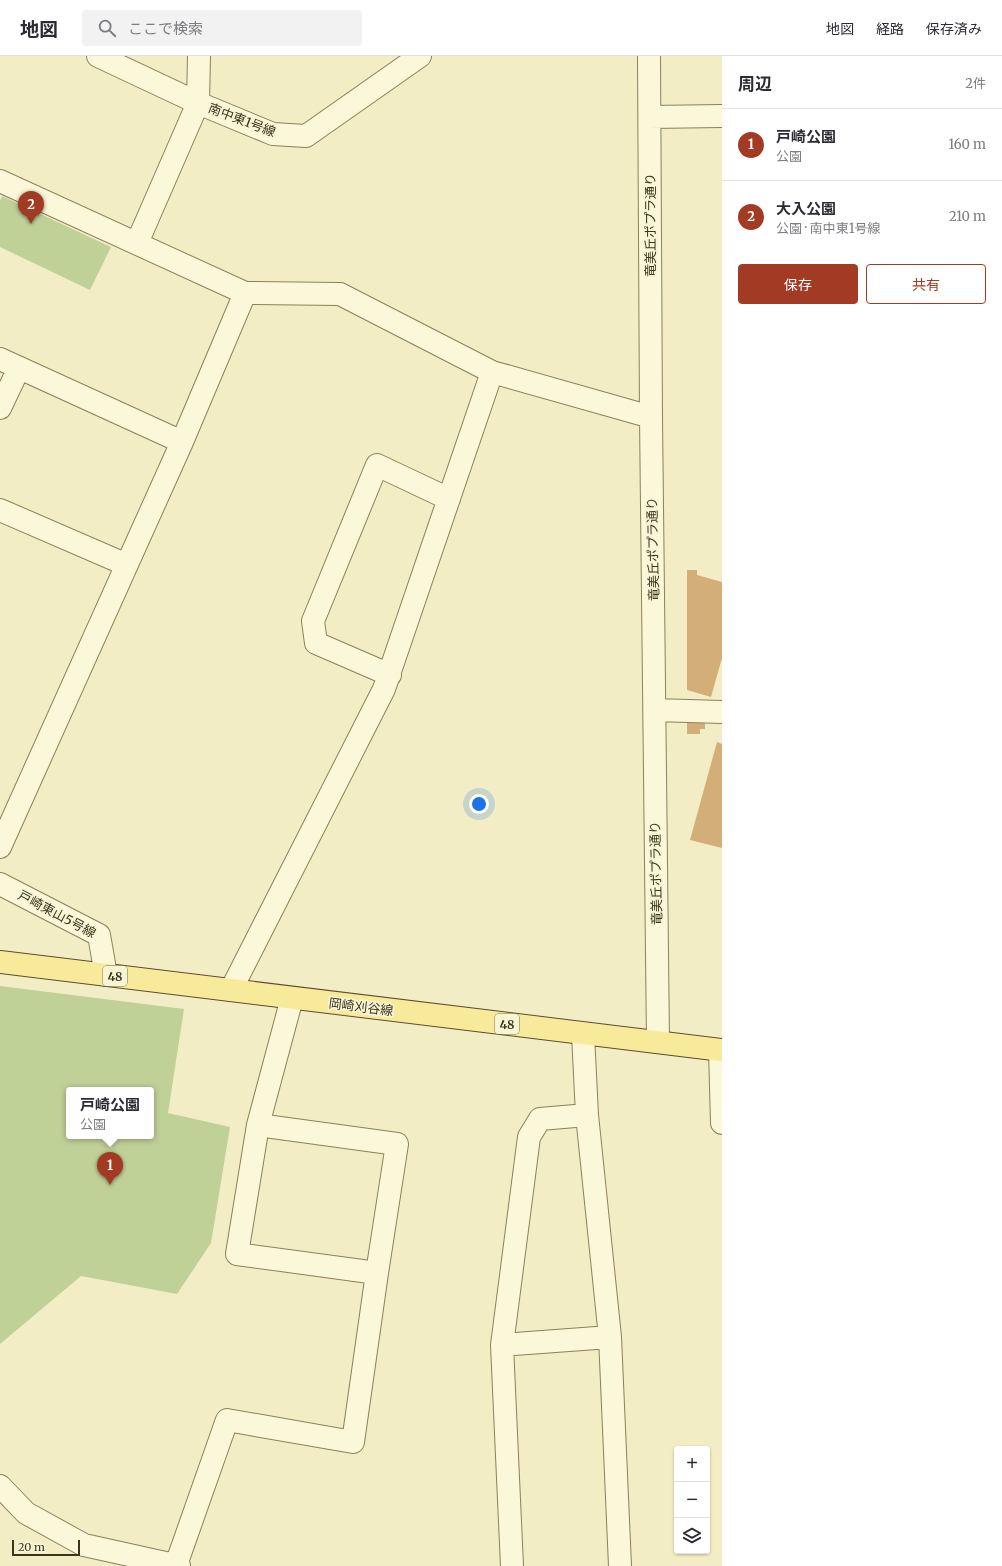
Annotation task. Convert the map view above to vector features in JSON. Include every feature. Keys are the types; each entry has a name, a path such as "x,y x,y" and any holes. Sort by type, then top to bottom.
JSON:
{"main road":[{"name":"岡崎刈谷線","path":"0,962 721,1050"}],"street":[{"name":"南中東1号線","path":"98,56 198,103 273,134 306,136 410,59"},
{"path":"137,243 198,103 199,56"},
{"name":"竜美丘ポプラ通り","path":"649,56 651,417 658,1042"},
{"path":"650,117 722,116"},
{"path":"0,181 246,292 340,294 492,372 651,417"},
{"path":"0,847 182,442 246,292"},
{"path":"0,408 9,364 182,442"},
{"path":"231,990 390,675 492,372"},
{"path":"390,675 316,643 313,621 377,465 449,499"},
{"path":"0,510 127,565"},
{"path":"655,710 722,712"},
{"name":"戸崎東山5号線","path":"0,884 99,935 106,975"},
{"path":"292,998 258,1126 237,1254 377,1273"},
{"path":"583,1034 587,1115 610,1336 620,1566"},
{"path":"721,1050 722,1123"},
{"path":"512,1566 502,1345 528,1137 540,1119 587,1115"},
{"path":"0,1486 26,1513 84,1545 178,1566 227,1420 353,1442 397,1144 258,1126"},
{"path":"502,1345 610,1336"}],"green space":[{"path":"2,196 111,247 90,290 0,247 0,201"},
{"path":"0,986 184,1009 168,1113 230,1127 211,1243 177,1294 81,1276 0,1344"}],"building":[{"path":"687,570 697,570 697,575 722,582 722,658 711,697 687,690"},
{"path":"687,722 705,722 705,729 700,729 700,734 687,734"},
{"path":"717,742 722,744 722,848 690,840"}],"place":[{"name":"大入公園","path":"31,224"},
{"name":"戸崎公園","path":"110,1185"}]}
